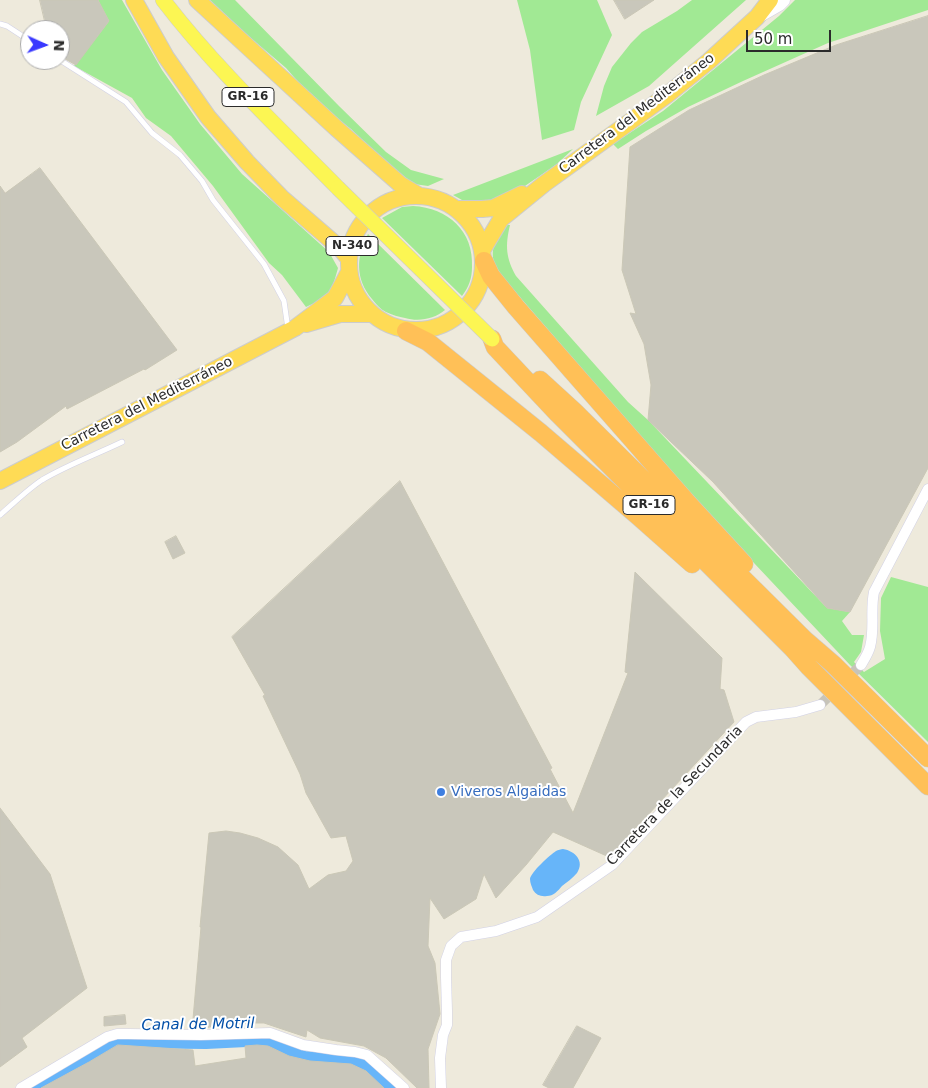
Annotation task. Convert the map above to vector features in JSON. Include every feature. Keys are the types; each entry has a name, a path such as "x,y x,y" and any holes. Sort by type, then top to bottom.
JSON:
{"highway":[{"path":"134,0 166,57 208,117 246,162 282,198 340,248 349,266"},
{"path":"197,0 394,179 418,195"},
{"name":"Carretera del Mediterráneo","path":"483,255 501,219 544,184 667,95 709,61 757,17 770,0"},
{"name":"Carretera del Mediterráneo","path":"457,209 493,208 544,184"},
{"name":"N-340","path":"418,195 439,199 457,209 469,220 477,234 483,255 482,281 474,299 461,314 445,325 426,331 406,330 388,325 372,314 357,295 349,266 353,238 364,220 379,206 398,198 418,195"},
{"path":"483,255 491,276 516,307 686,501 808,634 833,664"},
{"name":"Carretera del Mediterráneo","path":"0,481 291,330 335,298 349,266"},
{"name":"Carretera del Mediterráneo","path":"291,330 340,314 372,314"},
{"path":"406,330 428,342 541,433 654,530 790,654 809,667"},
{"name":"GR-16","path":"492,340 500,342 576,412 804,639 833,664 928,758"},
{"name":"GR-16","path":"492,340 495,347 558,414 793,648 809,667 928,786"}],"main road":[{"name":"GR-16","path":"163,0 246,95 492,340"},
{"path":"757,17 783,0"}],"street":[{"path":"861,665 870,648 874,592 928,489"},
{"name":"Carretera de la Secundaria","path":"441,1088 440,1058 448,1011 446,960 451,946 461,938 496,931 537,917 612,865 746,722 756,717 796,712 820,705"},
{"path":"22,1088 107,1036 117,1034 201,1035 259,1033 270,1033 303,1045 366,1055 404,1088"}],"lane":[{"path":"0,24 8,26 20,34"},
{"path":"70,66 126,102 152,133 180,155 202,181 213,200 264,264 284,301 291,330"},
{"path":"0,515 40,481 71,464 122,442"}],"green space":[{"path":"98,0 122,0 162,70 200,124 242,174 329,252 338,268 331,288 320,300 306,307 282,275 269,263 213,186 171,136 146,118 132,98 74,66 109,21"},
{"path":"210,0 235,0 386,152 411,170 444,179 428,186 414,184 388,164 351,129 315,101 286,68"},
{"path":"517,0 597,0 612,35 581,102 574,130 542,140 530,50"},
{"path":"692,0 746,0 649,86 596,116 604,86 612,67 631,43 642,32"},
{"path":"795,0 928,0 928,10 828,43 688,107 618,149 613,144 663,111 779,16"},
{"path":"573,149 557,164 522,188 489,202 462,200 453,195"},
{"path":"413,206 437,211 448,217 463,232 469,243 471,275 467,289 462,296 382,218 402,207"},
{"path":"503,225 510,225 507,252 516,276 628,402 648,420 827,608 850,612 842,621 852,635 864,635 861,652 854,662 864,672 885,659 880,631 881,598 891,577 928,587 928,742 850,665 738,546 664,464 512,288 499,272 493,259 494,245"},
{"path":"368,234 445,310 431,318 416,320 393,315 378,306 366,291 360,275 361,251"}],"water":[{"path":"563,849 578,857 580,864 577,873 553,894 541,896 537,894 531,885 531,876 550,856 556,851"}],"building":[{"path":"40,0 98,0 109,21 76,65 70,62 70,20 45,20"},
{"path":"614,0 654,0 625,19"},
{"path":"928,16 928,468 850,612 827,608 713,482 648,420 651,385 644,344 630,313 636,314 622,270 630,147 689,110 764,75 836,45"},
{"path":"40,168 177,350 145,370 67,409 66,406 17,442 0,452 0,186 5,193"},
{"path":"400,481 552,768 550,769 573,813 628,673 625,672 635,572 722,658 720,689 724,690 734,722 609,857 553,832 496,898 484,874 476,899 444,919 430,898 428,946 435,963 440,1014 428,1049 429,1088 417,1088 386,1058 364,1046 320,1038 307,1030 306,1037 264,1023 200,1028 193,1019 209,833 226,831 240,833 258,838 278,847 298,865 309,889 328,875 346,871 353,861 346,836 331,838 306,793 300,774 263,696 265,695 232,637"},
{"path":"176,536 185,553 173,559 165,542"},
{"path":"0,808 50,874 87,988 22,1038 27,1047 0,1067"},
{"path":"125,1015 126,1024 104,1026 104,1017"},
{"path":"577,1026 601,1038 573,1088 549,1088 543,1085"},
{"path":"118,1045 193,1050 195,1066 246,1058 245,1046 268,1046 289,1056 310,1061 351,1064 366,1071 384,1088 41,1088"}],"waterway":[{"name":"Canal de Motril","path":"33,1088 110,1044 117,1042 206,1043 266,1040 304,1057 361,1062 390,1088"}],"tunnel":[{"path":"820,705 861,665"}],"place":[{"name":"Viveros Algaidas","path":"441,792"}]}
